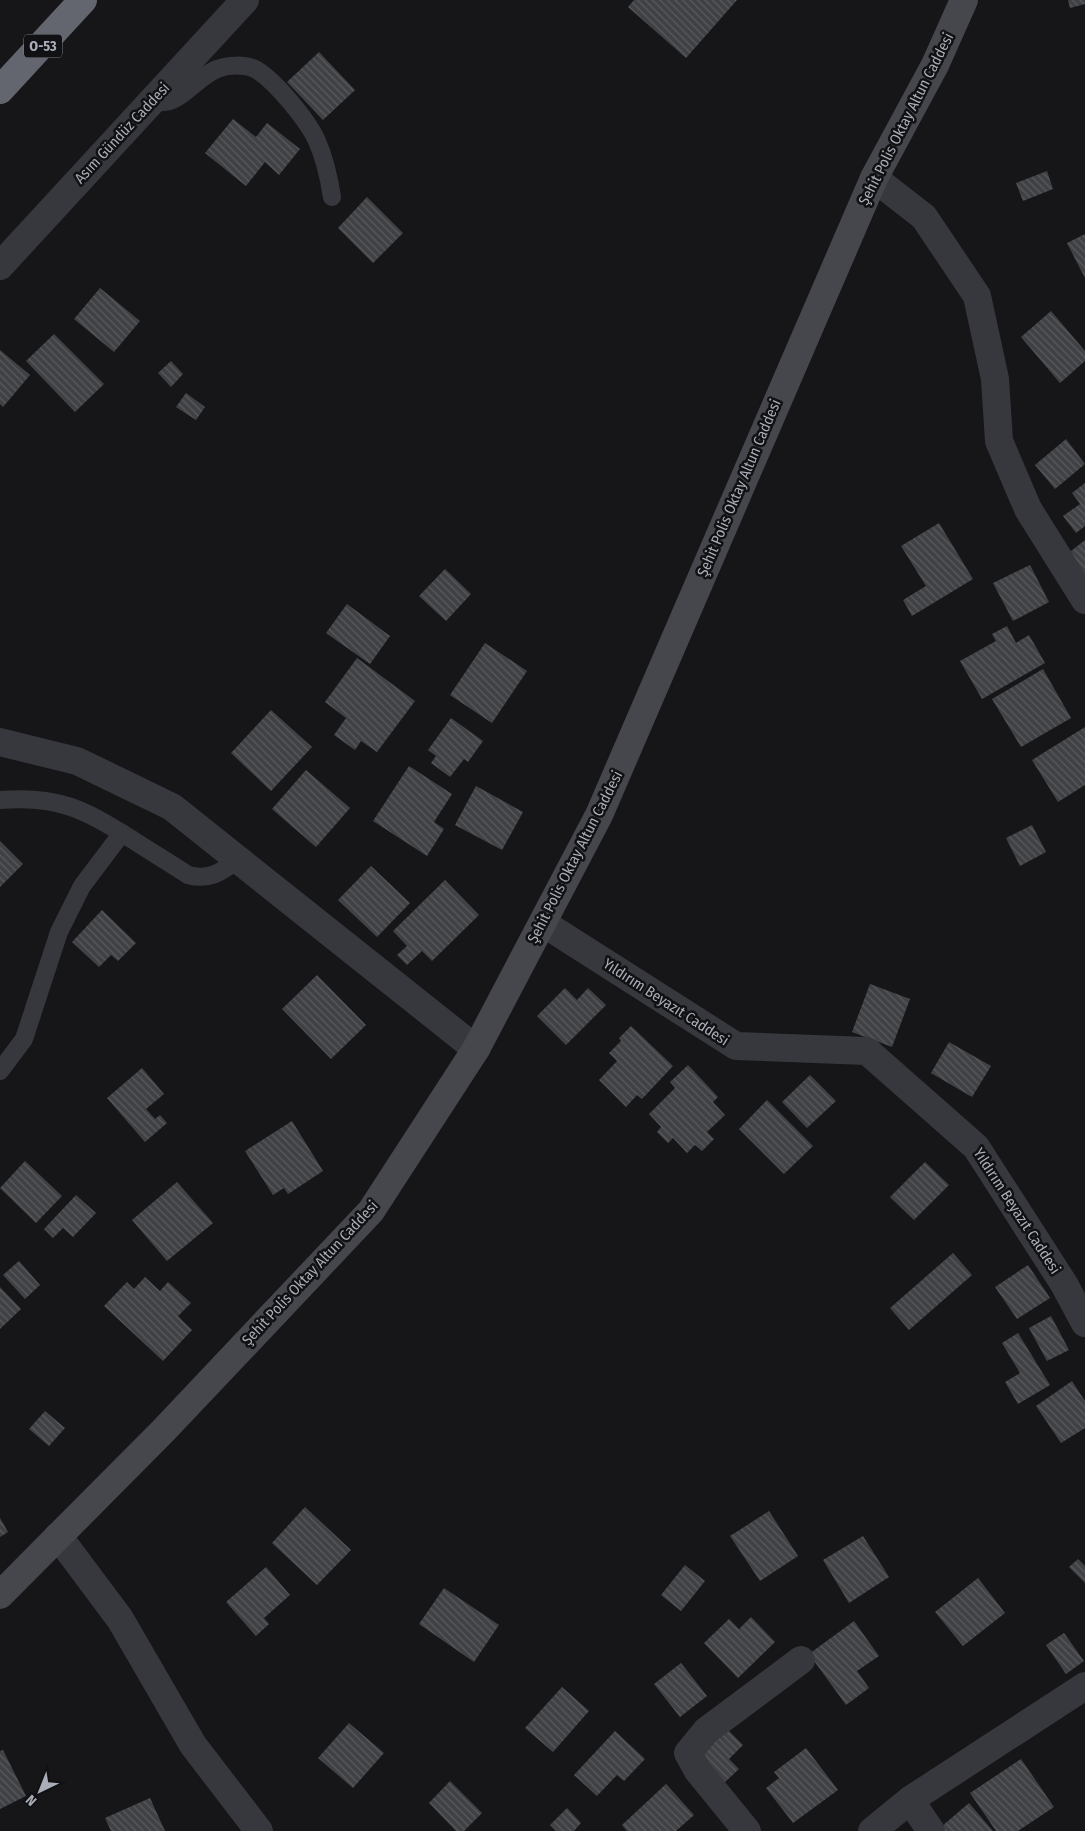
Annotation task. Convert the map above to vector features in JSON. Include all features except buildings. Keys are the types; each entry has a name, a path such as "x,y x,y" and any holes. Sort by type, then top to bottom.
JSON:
{"highway":[{"name":"O-53","path":"0,90 83,0"}],"street":[{"name":"Asım Gündüz Caddesi","path":"0,266 245,0"},
{"name":"Şehit Polis Oktay Altun Caddesi","path":"0,1595 163,1432 371,1211 476,1049 599,815 874,178 936,65 964,0"},
{"path":"874,178 924,217 977,296 995,379 999,441 1028,509 1085,600"},
{"path":"0,742 78,761 172,807 476,1049"},
{"name":"Yıldırım Beyazıt Caddesi","path":"543,923 736,1046 867,1052 976,1147 1074,1279 1085,1324"},
{"path":"58,1536 120,1619 193,1745 259,1831"},
{"path":"747,1831 698,1771 688,1753 706,1731 801,1660"},
{"path":"872,1831 910,1800 1085,1686"},
{"path":"910,1800 931,1831"}],"lane":[{"path":"152,101 160,104 176,99 218,69 237,65 255,69 286,97 308,124 324,158 332,197"},
{"path":"0,800 30,798 70,805 91,814 188,875 198,878 215,876 238,860"},
{"path":"0,1071 24,1039 59,932 82,886 122,833"}]}
